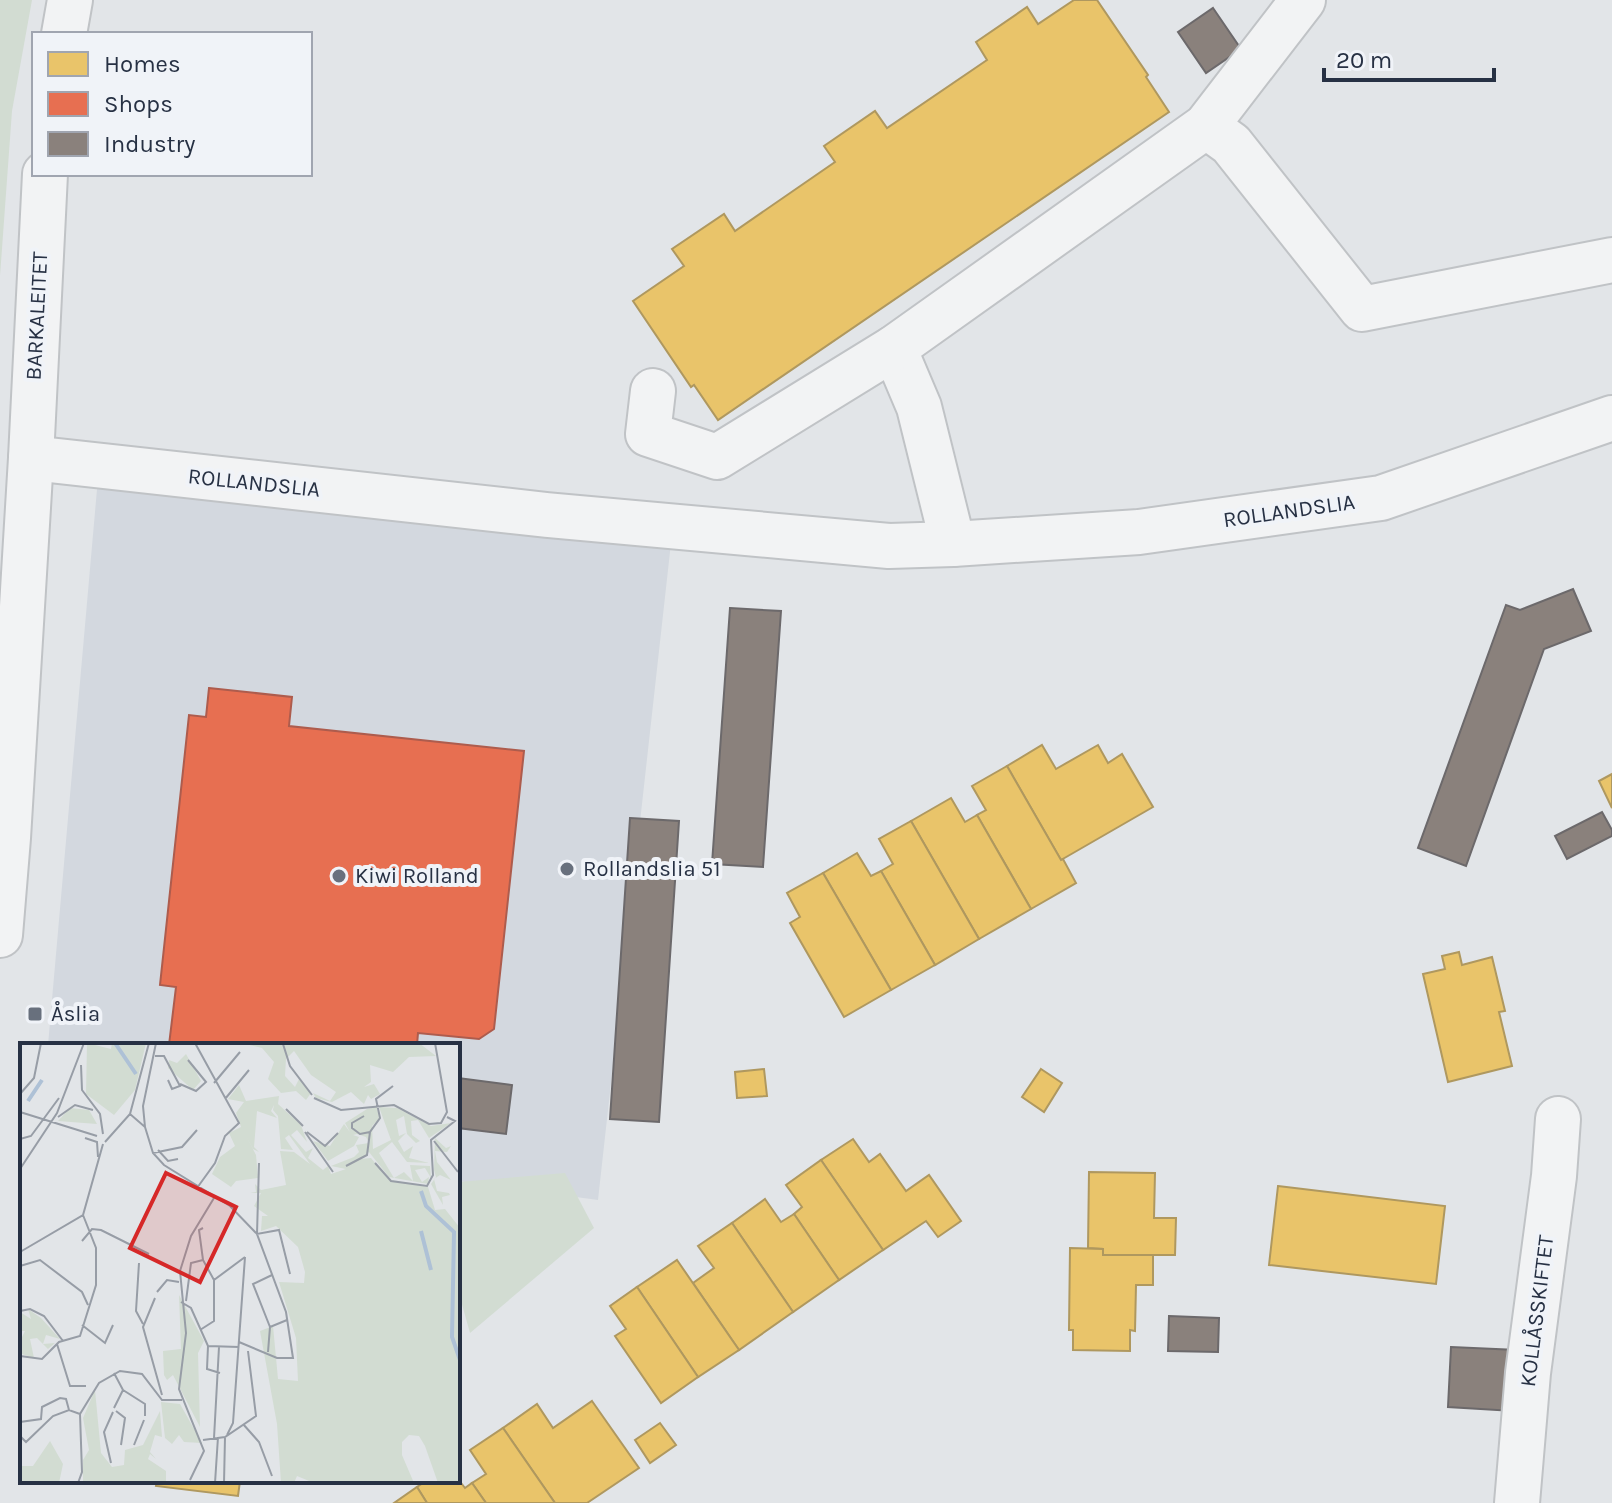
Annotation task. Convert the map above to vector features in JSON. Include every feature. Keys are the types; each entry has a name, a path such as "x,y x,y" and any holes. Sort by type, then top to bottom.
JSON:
{"street":[{"path":"64,32 70,0"},
{"path":"653,391 648,434 717,457 894,348 1206,126 1303,0"},
{"path":"1206,126 1231,144 1362,309 1612,260"},
{"name":"BARKALEITET","path":"31,458 45,176"},
{"path":"894,348 919,407 953,544"},
{"name":"ROLLANDSLIA","path":"31,458 547,515 889,546 1139,532 1381,498 1612,418"},
{"path":"0,935 31,458"},
{"name":"KOLLÅSSKIFTET","path":"1517,1503 1528,1373 1554,1176 1558,1119"}],"shaded area":[{"path":"0,0 32,0 12,111 0,276"},
{"path":"101,444 673,525 598,1200 460,1181 460,1043 48,1043"},
{"path":"565,1173 594,1228 470,1333 460,1297 460,1182"}],"building: Homes":[{"path":"1074,0 1097,0 1169,112 718,420 694,385 691,387 633,301 684,266 672,249 724,214 735,231 835,162 824,146 875,111 887,128 987,60 976,42 1027,7 1038,24"},
{"path":"1042,745 1056,769 1098,745 1108,763 1122,754 1153,807 1061,860 1007,766"},
{"path":"1007,766 1076,883 1031,909 977,815 986,810 972,786"},
{"path":"1612,774 1612,808 1599,781"},
{"path":"951,798 965,822 977,815 1031,909 979,939 911,821"},
{"path":"911,821 979,939 935,965 881,871 893,864 879,839"},
{"path":"857,853 871,876 881,871 935,965 891,990 823,873"},
{"path":"823,873 891,990 844,1017 790,923 800,917 787,893"},
{"path":"1459,952 1462,965 1492,957 1505,1011 1499,1012 1512,1066 1448,1082 1423,974 1445,969 1442,956"},
{"path":"764,1069 767,1096 737,1098 735,1072"},
{"path":"1041,1069 1062,1083 1044,1112 1022,1097"},
{"path":"853,1139 869,1162 880,1154 906,1191 929,1175 961,1221 938,1237 926,1221 883,1250 821,1160"},
{"path":"821,1160 883,1250 839,1280 794,1214 802,1207 786,1185"},
{"path":"1089,1172 1155,1173 1154,1218 1176,1218 1175,1255 1103,1255 1103,1249 1088,1248"},
{"path":"1278,1186 1445,1206 1436,1284 1269,1265"},
{"path":"765,1199 781,1222 794,1214 839,1280 793,1312 732,1223"},
{"path":"732,1223 793,1312 739,1350 693,1283 714,1268 698,1246"},
{"path":"1070,1248 1103,1249 1103,1255 1153,1255 1153,1285 1136,1285 1135,1331 1130,1330 1130,1351 1073,1350 1073,1330 1069,1330"},
{"path":"677,1260 739,1350 698,1377 637,1287"},
{"path":"637,1287 698,1377 661,1403 615,1336 626,1329 610,1306"},
{"path":"592,1401 639,1468 587,1503 555,1503 503,1428 537,1404 553,1428"},
{"path":"660,1423 676,1445 650,1463 635,1440"},
{"path":"503,1428 555,1503 486,1503 472,1483 486,1474 470,1450"},
{"path":"460,1482 465,1488 472,1483 486,1503 427,1503 417,1487 423,1483"},
{"path":"157,1483 240,1483 238,1496 156,1486"},
{"path":"417,1487 427,1503 394,1503"}],"building: Shops":[{"path":"209,688 292,697 289,726 524,751 494,1029 479,1039 418,1033 417,1043 169,1043 176,987 160,985 189,715 206,717"}],"building: Industry":[{"path":"1213,8 1241,49 1206,73 1178,32"},
{"path":"1573,589 1591,631 1544,649 1466,866 1418,848 1506,605 1520,610"},
{"path":"730,608 781,611 763,867 712,864"},
{"path":"1602,812 1612,836 1567,859 1555,836"},
{"path":"630,818 679,821 659,1122 610,1119"},
{"path":"460,1078 512,1085 506,1134 460,1128"},
{"path":"1169,1316 1219,1318 1218,1352 1168,1351"},
{"path":"1451,1347 1517,1350 1513,1411 1448,1407"}],"place":[{"name":"Rollandslia 51","path":"567,869"},
{"name":"Kiwi Rolland","path":"339,876"},
{"name":"Åslia","path":"35,1014"}]}
